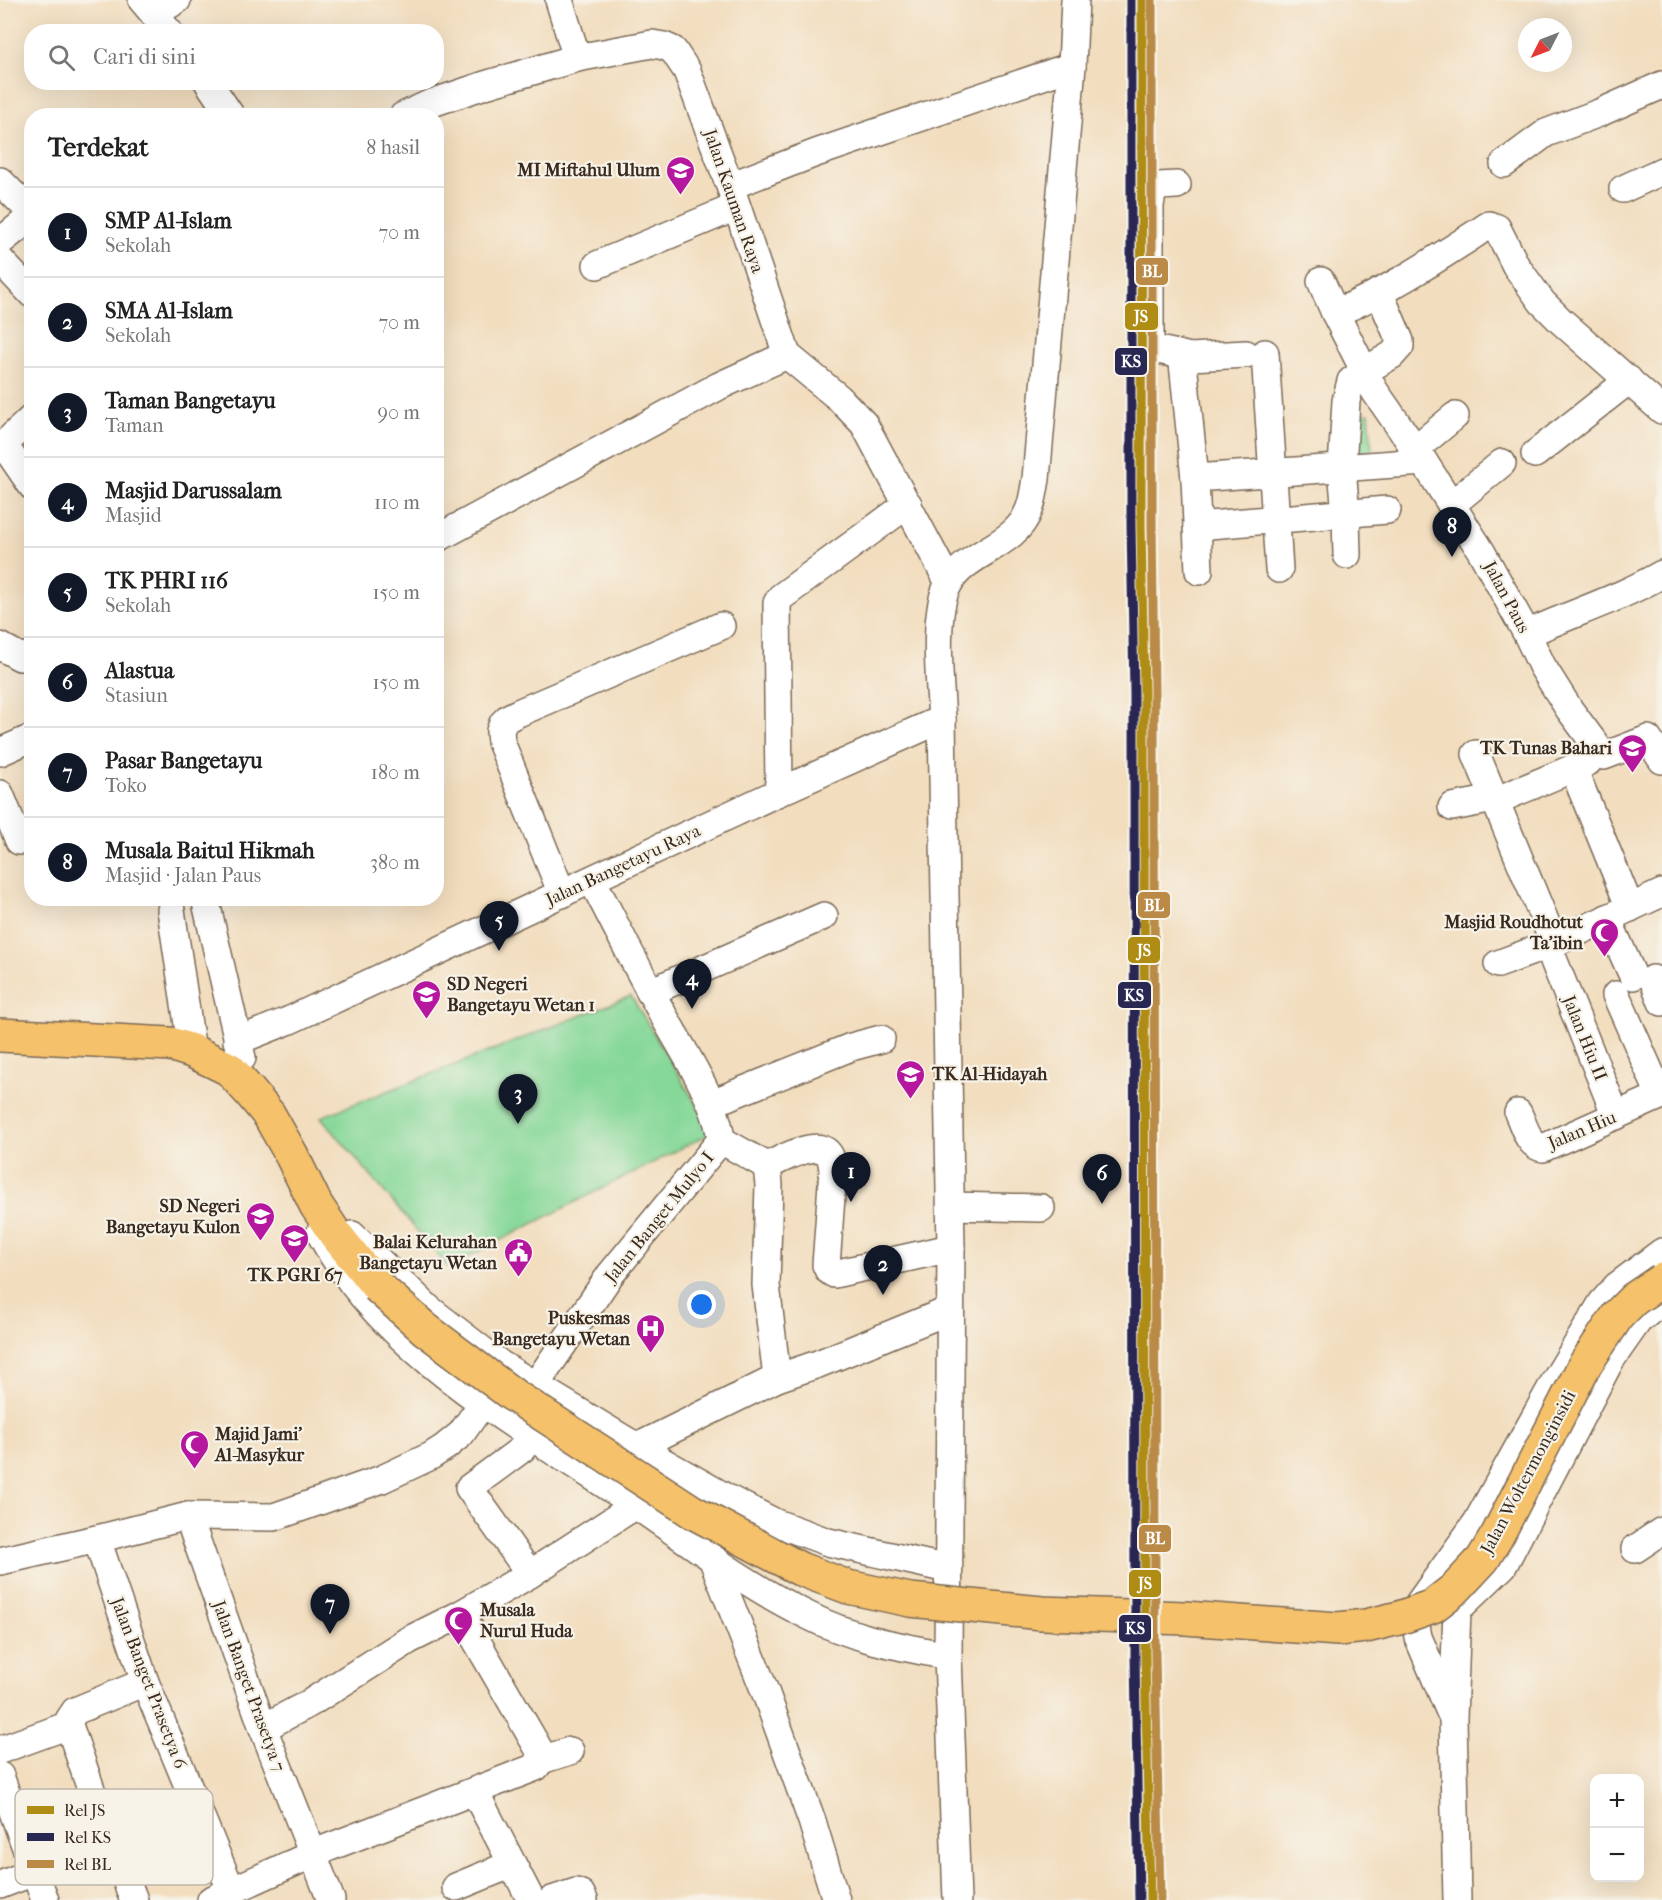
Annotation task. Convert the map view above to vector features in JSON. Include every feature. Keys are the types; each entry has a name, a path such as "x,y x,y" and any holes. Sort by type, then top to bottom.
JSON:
{"main road":[{"path":"0,1035 170,1044 192,1051 229,1069 269,1115 306,1186"},
{"name":"Jalan Woltermonginsidi","path":"306,1186 336,1235 378,1286 424,1329 513,1395 693,1512 800,1569 848,1587 910,1600 1042,1613 1185,1618 1338,1629 1399,1618 1433,1606 1456,1588 1482,1559 1498,1534 1584,1366 1618,1315 1634,1299 1659,1302"}],"street":[{"path":"559,0 577,58"},
{"path":"957,1900 948,1656 951,1206 939,659 941,608 949,583 979,554 1020,528 1029,511 1035,479 1072,66 1075,0"},
{"name":"Jalan Kauman Raya","path":"420,108 485,85 577,58 652,44 673,50 687,71 733,196 787,355"},
{"path":"597,265 816,153 1072,66"},
{"path":"1504,164 1546,133 1662,85"},
{"path":"213,90 226,108"},
{"path":"1623,189 1662,171"},
{"path":"0,181 24,206"},
{"path":"1177,185 1155,188 1152,192 1150,206 1150,348 1190,357 1255,354 1269,394 1274,520 1279,569"},
{"path":"0,242 24,221"},
{"path":"1335,313 1379,292 1489,225 1497,228 1516,266 1542,302 1562,321 1644,383 1662,410"},
{"path":"0,260 24,286"},
{"name":"Jalan Paus","path":"1322,281 1363,372 1482,551 1542,666 1569,710 1604,756"},
{"path":"1347,555 1342,468 1346,401 1351,381 1392,355 1400,346 1400,340 1379,292"},
{"path":"444,534 719,386 787,355 839,398 864,424 949,583"},
{"path":"1190,357 1182,363 1182,368 1195,478 1199,571"},
{"path":"1535,453 1644,383"},
{"path":"1195,478 1342,468 1419,456 1455,416"},
{"path":"24,426 2,447 24,476"},
{"path":"1450,505 1502,463"},
{"path":"779,792 777,603 781,597 908,504"},
{"path":"1197,526 1387,510"},
{"path":"1527,634 1638,588 1662,574"},
{"path":"562,894 506,759 500,731 503,723 518,712 721,626"},
{"path":"0,646 20,657 24,656"},
{"name":"Jalan Bangetayu Raya","path":"237,1041 290,1020 779,792 942,719"},
{"path":"0,752 24,741"},
{"path":"1452,807 1495,800 1604,756 1657,742"},
{"name":"Jalan Hiu II","path":"1476,754 1616,1116"},
{"path":"1573,768 1641,988 1661,1095"},
{"path":"0,794 17,843"},
{"name":"Jalan Banget Mulyo I","path":"535,1386 610,1275 721,1140 720,1124 711,1103 592,880"},
{"path":"1498,964 1554,952 1619,913 1662,893"},
{"path":"207,906 250,1092"},
{"path":"171,910 192,1051"},
{"path":"650,992 824,916"},
{"path":"711,1103 851,1047 881,1039"},
{"name":"Jalan Hiu","path":"1518,1113 1529,1137 1540,1148 1661,1095"},
{"path":"721,1140 767,1166"},
{"path":"767,1166 817,1147 826,1151 831,1159 833,1170 826,1265 834,1274 951,1248"},
{"path":"767,1166 769,1185 766,1285 777,1378"},
{"path":"306,1186 371,1254 429,1309 500,1364 637,1447 776,1523 828,1542 948,1569"},
{"path":"306,1186 313,1220 328,1250 351,1283 415,1349 482,1404 636,1505 752,1586 810,1617 867,1640 948,1656"},
{"path":"951,1206 1041,1208"},
{"path":"1453,1718 1418,1638 1415,1619 1421,1598 1477,1522 1555,1381 1602,1303 1617,1286 1662,1252"},
{"path":"1418,1638 1457,1610 1503,1566 1610,1361 1638,1321 1659,1302"},
{"path":"637,1447 777,1378 818,1364 950,1310"},
{"path":"0,1561 188,1516 274,1517 381,1479 445,1447 470,1423 482,1404"},
{"path":"522,1449 469,1488 530,1574"},
{"path":"263,1728 310,1703 409,1640 461,1614 530,1574 636,1505"},
{"name":"Jalan Banget Prasetya 7","path":"188,1516 263,1728 311,1855 331,1900"},
{"path":"1635,1549 1662,1531"},
{"name":"Jalan Banget Prasetya 6","path":"97,1539 184,1789"},
{"path":"712,1558 766,1694 812,1821 836,1900"},
{"path":"1457,1610 1453,1718 1458,1900"},
{"path":"222,1896 311,1855 536,1767 541,1760 541,1753 461,1614"},
{"path":"91,1789 69,1720 75,1711 145,1682"},
{"path":"0,1750 69,1725"},
{"path":"541,1760 570,1751"},
{"path":"475,1792 531,1900"},
{"path":"3,1793 15,1824"},
{"path":"456,1887 512,1864"},
{"name":"Jalan Banget Prasetya 6","path":"213,1871 222,1896"},
{"path":"0,1885 15,1879"},
{"path":"39,1885 45,1900"},
{"path":"128,1885 134,1900"},
{"path":"552,1900 576,1892 581,1894 584,1900"}],"green space":[{"path":"1369,413 1372,451 1354,453 1351,415"},
{"path":"631,996 713,1132 448,1267 321,1117"}],"rail line":[{"name":"KS","path":"1131,0 1135,1655 1139,1900"},
{"name":"JS","path":"1142,0 1141,524 1144,693 1145,1655 1150,1900"},
{"name":"BL","path":"1152,0 1155,1655 1160,1900"}],"place":[{"name":"MI Miftahul Ulum","path":"681,196"},
{"name":"Musala Baitul Hikmah","path":"1452,557"},
{"name":"TK Tunas Bahari","path":"1633,774"},
{"name":"TK PHRI 116","path":"499,951"},
{"name":"Masjid Roudhotut Ta'ibin","path":"1604,958"},
{"name":"Masjid Darussalam","path":"692,1009"},
{"name":"SD Negeri Bangetayu Wetan 1","path":"426,1020"},
{"name":"TK Al-Hidayah","path":"911,1100"},
{"name":"Taman Bangetayu","path":"518,1124"},
{"name":"SMP Al-Islam","path":"851,1202"},
{"name":"Alastua","path":"1102,1204"},
{"name":"SD Negeri Bangetayu Kulon","path":"261,1242"},
{"name":"TK PGRI 67","path":"295,1264"},
{"name":"Balai Kelurahan Bangetayu Wetan","path":"518,1278"},
{"name":"SMA Al-Islam","path":"883,1295"},
{"name":"Puskesmas Bangetayu Wetan","path":"651,1354"},
{"name":"Majid Jami' Al-Masykur","path":"194,1470"},
{"name":"Pasar Bangetayu","path":"330,1634"},
{"name":"Musala Nurul Huda","path":"459,1646"}]}
